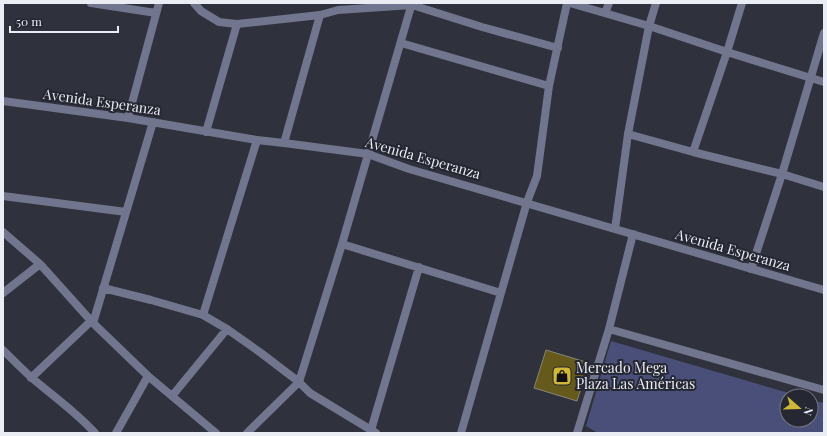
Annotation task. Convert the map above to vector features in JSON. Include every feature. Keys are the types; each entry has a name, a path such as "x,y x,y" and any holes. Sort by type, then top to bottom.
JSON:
{"street":[{"path":"91,3 156,13"},
{"path":"128,118 159,3"},
{"path":"194,3 202,11 219,22 237,24 320,15 338,10 412,4 482,27 558,48"},
{"path":"461,433 527,202 537,176 549,86 569,3 649,26 824,82"},
{"path":"605,13 609,3"},
{"path":"615,229 628,134 649,26 656,3"},
{"path":"693,152 742,3"},
{"path":"247,433 299,382 342,244 412,4"},
{"path":"284,143 320,15"},
{"path":"206,132 237,24"},
{"path":"751,269 782,174 824,33"},
{"path":"400,44 549,86"},
{"name":"Avenida Esperanza","path":"3,101 128,118 257,140 368,154 409,169 527,202 824,290"},
{"path":"31,378 92,322 104,288 153,122"},
{"path":"628,134 782,174 824,187"},
{"path":"203,316 257,140"},
{"path":"3,196 126,212"},
{"path":"3,232 40,264 92,322 148,376 216,433"},
{"path":"580,432 609,329 633,234"},
{"path":"342,244 501,293"},
{"path":"3,293 40,264"},
{"path":"104,288 151,300 203,316 227,329 261,353 299,382 310,393 374,432 419,267"},
{"path":"172,396 227,329"},
{"path":"609,329 824,390"},
{"path":"3,350 31,378 90,427 95,433"},
{"path":"116,433 148,376"}],"shaded area":[{"path":"611,341 779,390 779,428 819,428 819,402 824,403 824,433 598,433 586,426"}],"building":[{"name":"Mercado Mega Plaza Las Américas","path":"546,350 589,363 577,401 534,388"}],"place":[{"name":"Mercado Mega Plaza Las Américas","path":"562,376"}]}
